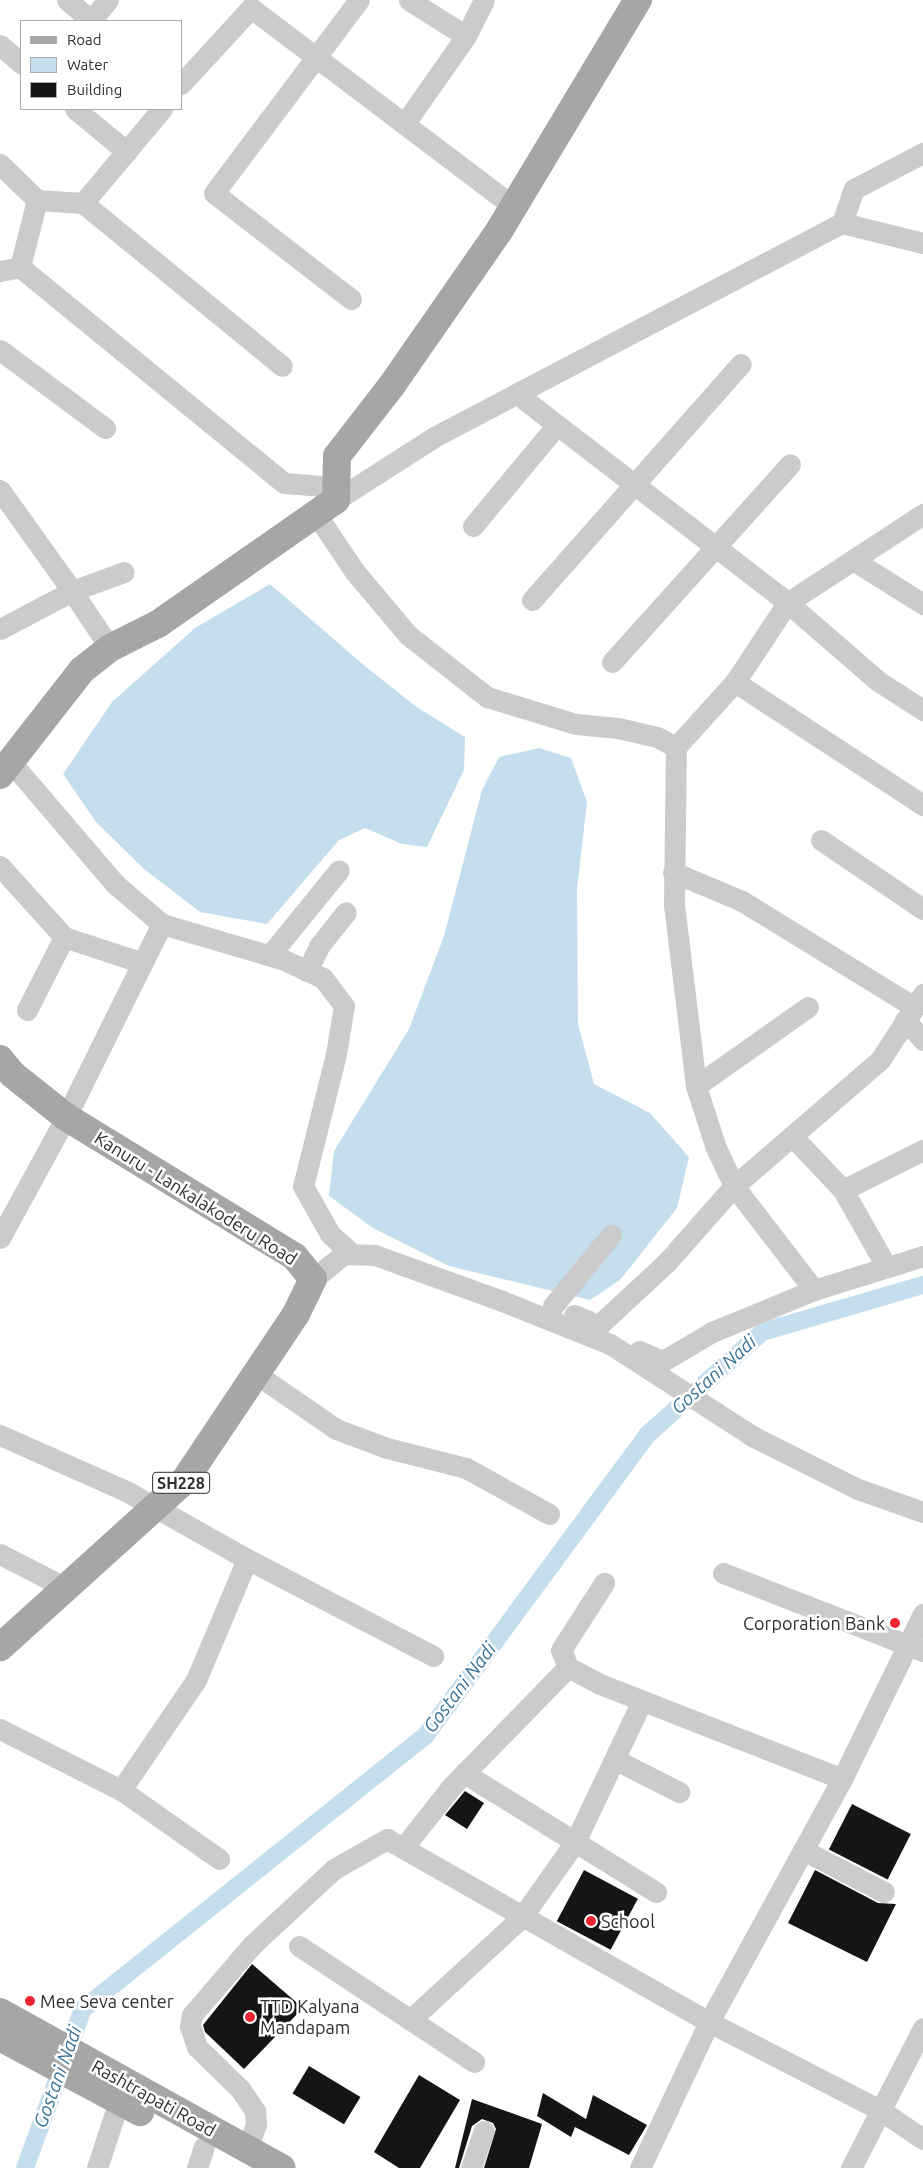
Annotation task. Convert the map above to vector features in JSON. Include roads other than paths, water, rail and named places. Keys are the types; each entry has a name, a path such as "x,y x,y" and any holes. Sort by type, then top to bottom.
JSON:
{"main road":[{"path":"5,768 82,670 110,648 158,624 330,500 337,456 392,385 514,206 638,0"},
{"name":"Kanuru - Lankalakoderu Road","path":"0,1647 184,1481 306,1298 313,1279 295,1257 66,1117 4,1072"},
{"name":"Rashtrapati Road","path":"0,2012 31,2042 125,2096 245,2158 282,2168"},
{"name":"Rashtrapati Road","path":"0,2037 31,2042"},
{"name":"Rashtrapati Road","path":"125,2096 201,2158 245,2158"}],"street":[{"path":"67,0 90,20"},
{"path":"92,20 108,0"},
{"path":"351,299 214,193 359,0"},
{"path":"409,0 466,36"},
{"path":"404,123 466,36 484,0"},
{"path":"182,83 251,8 514,206"},
{"path":"0,45 20,62"},
{"path":"75,110 127,152"},
{"path":"83,202 161,110"},
{"path":"842,223 854,189 923,153"},
{"path":"0,164 37,200 83,202 282,366"},
{"path":"37,200 10,269 284,483 330,500"},
{"path":"330,500 434,438 842,223 923,243"},
{"path":"0,350 105,428"},
{"path":"532,600 636,486 741,364"},
{"path":"517,394 788,603 878,681 923,710"},
{"path":"473,526 558,425"},
{"path":"612,662 790,464"},
{"path":"0,490 110,648"},
{"path":"330,500 355,572 408,635 487,697 576,724 618,728 657,736 676,747"},
{"path":"814,1290 734,1186 716,1148 696,1086 674,905 676,747 736,682 788,603 923,514"},
{"path":"853,560 923,604"},
{"path":"0,629 72,591 124,572"},
{"path":"736,682 923,805"},
{"path":"5,768 115,884 162,924 270,955 323,978 344,1006 336,1054 303,1186 330,1234 352,1254"},
{"path":"821,840 923,909"},
{"path":"0,866 64,937 143,962"},
{"path":"270,955 339,870"},
{"path":"673,872 742,901 914,1007 923,1040"},
{"path":"307,971 319,946 346,912"},
{"path":"0,1238 66,1117 162,924"},
{"path":"27,1010 64,937"},
{"path":"696,1086 808,1007"},
{"path":"599,1325 667,1262 734,1186 880,1060 914,1007"},
{"path":"792,1136 843,1190 886,1266"},
{"path":"843,1190 909,1160 923,1150"},
{"path":"553,1306 611,1235"},
{"path":"313,1279 344,1254 375,1255 502,1301 610,1344 752,1436 858,1489 923,1512"},
{"path":"502,1301 521,1293 599,1325 635,1348 663,1361 712,1332 814,1290 923,1256"},
{"path":"256,1374 336,1429 387,1448 466,1468 549,1514"},
{"path":"0,1435 128,1492 247,1559 433,1656"},
{"path":"0,1554 66,1588"},
{"path":"121,1790 196,1680 247,1559"},
{"path":"723,1573 916,1648"},
{"path":"604,1583 561,1650 568,1667 600,1684 842,1779"},
{"path":"640,2168 709,2022 916,1648 923,1614"},
{"path":"403,1848 464,1773 568,1667"},
{"path":"410,2020 522,1917 575,1842 616,1760 642,1701"},
{"path":"0,1729 121,1790 219,1859"},
{"path":"616,1760 679,1792"},
{"path":"464,1773 656,1892"},
{"path":"245,2158 256,2124 254,2111 240,2089 197,2047 190,2026 192,2015 252,1945 334,1869 387,1839 709,2022 880,2110 923,2139"},
{"path":"803,1850 884,1892"},
{"path":"299,1946 474,2062"},
{"path":"851,2168 923,2028"},
{"path":"97,2168 125,2096"},
{"path":"471,2168 484,2131"}],"water":[{"path":"270,584 366,667 418,708 465,737 464,770 427,847 402,844 365,828 339,840 267,924 200,912 144,869 96,822 63,774 112,702 195,628"},
{"path":"539,748 571,758 587,802 577,889 578,1024 594,1084 650,1113 689,1157 677,1208 620,1280 590,1300 449,1266 373,1228 329,1196 334,1151 409,1029 444,936 482,790 499,757"}],"waterway":[{"name":"Gostani Nadi","path":"25,2168 83,2009 426,1735 647,1435 762,1332 923,1285"}],"place":[{"name":"Corporation Bank","path":"895,1623"},
{"name":"School","path":"591,1921"},
{"name":"Mee Seva center","path":"30,2001"},
{"name":"TTD Kalyana Mandapam","path":"250,2017"}]}
